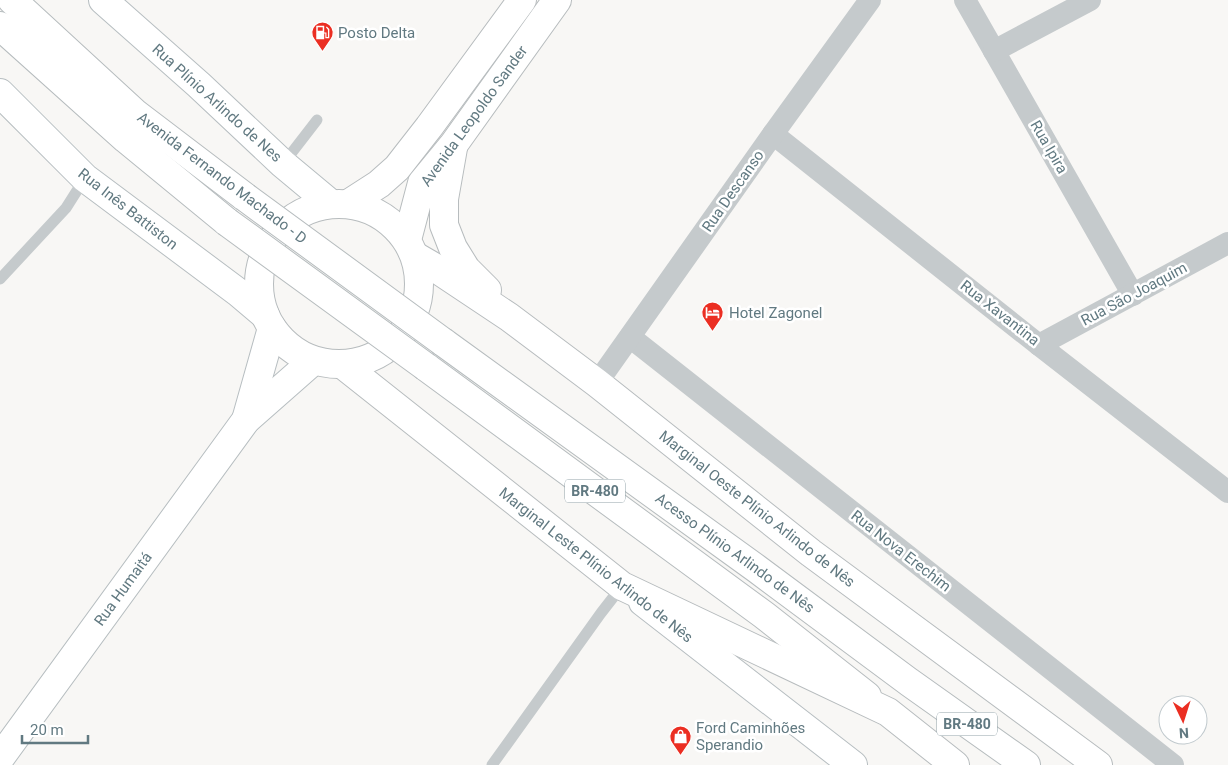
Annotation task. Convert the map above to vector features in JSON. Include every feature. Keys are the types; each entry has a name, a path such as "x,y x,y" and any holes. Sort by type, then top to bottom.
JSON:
{"main road":[{"name":"Avenida Fernando Machado - D","path":"12,0 136,114 245,197 444,342"},
{"name":"Rua Plínio Arlindo de Nes","path":"103,0 284,164 340,204"},
{"name":"Avenida Leopoldo Sander","path":"340,204 379,184 397,168 522,0"},
{"name":"Avenida Leopoldo Sander","path":"411,248 422,183 454,144 557,0"},
{"name":"Avenida Fernando Machado - D","path":"0,26 126,139 227,222 764,615 888,712"},
{"name":"Rua Inês Battiston","path":"0,94 85,178 238,293 269,322"},
{"path":"454,144 444,199 444,225 453,248 466,269 482,284 509,317"},
{"path":"340,204 366,208 382,216 396,227 411,248 419,273 420,291 416,308 409,324 400,337 387,348 373,356 358,362 342,364 313,361 282,340 269,322 260,300 260,269 272,240 283,226 297,216 313,208 340,204"},
{"name":"Marginal Oeste Plínio Arlindo de Nês","path":"411,248 434,267 509,317 598,383 811,553 1098,765"},
{"name":"Rua Humaitá","path":"246,420 269,322"},
{"name":"Acesso Plínio Arlindo de Nês","path":"444,342 757,568 908,682 1026,765"},
{"name":"Rua Humaitá","path":"0,758 246,420 313,361"},
{"name":"Marginal Leste Plínio Arlindo de Nês","path":"342,364 622,586 853,765"},
{"path":"622,586 888,712"},
{"name":"BR-480","path":"888,712 955,765"}],"street":[{"name":"Rua Descanso","path":"598,383 870,0"},
{"name":"Rua Ipira","path":"965,0 1133,294"},
{"path":"994,51 1090,0"},
{"name":"Rua Xavantina","path":"773,134 1228,492"},
{"name":"Rua São Joaquim","path":"1039,344 1228,243"},
{"name":"Rua Nova Erechim","path":"630,337 1173,765"}],"lane":[{"path":"284,164 317,120"},
{"path":"0,279 66,208 85,178"},
{"path":"492,765 622,586"}],"place":[{"name":"Posto Delta","path":"322,52"},
{"name":"Hotel Zagonel","path":"713,332"},
{"name":"Ford Caminhões Sperandio","path":"680,756"}]}
